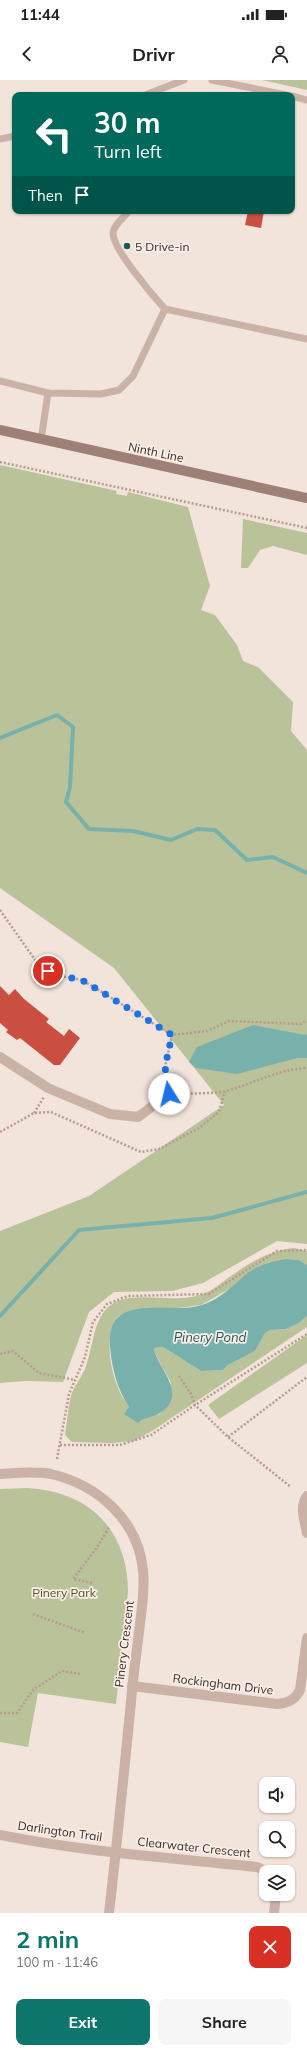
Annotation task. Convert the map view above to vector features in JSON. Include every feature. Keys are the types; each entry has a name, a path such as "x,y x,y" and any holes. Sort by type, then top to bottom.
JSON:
{"main road":[{"name":"Ninth Line","path":"0,430 307,498"}],"street":[{"path":"0,1057 48,1088 110,1114 138,1117 169,1094"},
{"name":"Pinery Crescent","path":"0,1474 51,1474 76,1482 100,1495 114,1508 129,1529 140,1552 143,1570 144,1593 132,1686 110,1913"},
{"path":"307,1496 303,1511 307,1533"},
{"name":"Rockingham Drive","path":"132,1686 277,1704 285,1703 297,1696 300,1690 307,1638"},
{"name":"Darlington Trail","path":"0,1835 38,1843 116,1852"},
{"name":"Clearwater Crescent","path":"116,1852 259,1868"},
{"path":"274,1913 275,1901"}],"lane":[{"path":"153,92 184,80"},
{"path":"212,80 271,92"},
{"path":"295,97 307,100"},
{"path":"0,139 12,137"},
{"path":"126,214 114,227 112,235 116,245 130,266 165,309 307,339"},
{"path":"0,381 48,393 101,394 119,390 133,376 165,309"},
{"path":"41,440 48,393"}],"path":[{"path":"0,462 307,528"},
{"path":"0,910 40,967 55,975 82,980 172,1035 207,1031 229,1021 301,1024 307,1020"},
{"path":"172,1035 165,1067 169,1094 225,1091 266,1075 294,1069 307,1068"},
{"path":"0,1132 34,1113 51,1112 141,1152 159,1149 198,1128 219,1112 225,1091"},
{"path":"34,1113 44,1096"},
{"path":"57,1459 69,1394 85,1357 93,1322 107,1304 128,1296 209,1294 277,1251 307,1250"},
{"path":"60,1445 120,1445 151,1435 195,1405 307,1334"},
{"path":"0,1354 13,1351 39,1373 75,1380"},
{"path":"179,1376 191,1394 195,1405 228,1436 291,1487"},
{"path":"228,1436 307,1378"},
{"path":"92,1583 74,1579 98,1546 109,1527"},
{"path":"33,1614 85,1633"},
{"path":"0,1714 17,1713 33,1690 62,1672 81,1674"}],"green space":[{"path":"262,80 307,80 307,90"},
{"path":"0,465 117,491 116,494 127,496 128,492 188,507 210,586 201,610 215,615 237,645 243,661 258,667 293,702 291,731 307,750 307,1244 277,1241 203,1283 172,1291 114,1292 89,1312 63,1382 26,1381 0,1383 0,1231 89,1196 224,1105 114,968 0,888"},
{"path":"243,519 307,533 307,555 273,546 260,550 248,568 241,568"},
{"path":"294,1248 307,1251 307,1265 299,1260 286,1259 251,1271 231,1288 201,1305 119,1316 114,1324 111,1334 110,1357 112,1368 123,1398 140,1420 160,1414 171,1383 154,1349 163,1347 201,1371 223,1370 228,1365 255,1351 265,1333 270,1330 286,1329 299,1323 307,1316 307,1327 152,1431 134,1441 112,1443 72,1442 65,1435 71,1396 89,1358 97,1324 108,1307 118,1301 130,1298 187,1298 206,1293 259,1258"},
{"path":"307,1335 307,1363 219,1419 208,1405"},
{"name":"Pinery Park","path":"27,1488 49,1491 69,1497 86,1506 100,1518 112,1532 121,1550 126,1570 128,1592 116,1704 38,1693 28,1747 0,1742 0,1489"}],"water":[{"path":"253,1025 305,1035 307,1034 307,1058 297,1058 237,1074 196,1068 189,1062 197,1047"},
{"name":"Pinery Pond","path":"286,1259 299,1260 307,1265 307,1316 299,1323 286,1329 270,1330 265,1333 255,1351 228,1365 223,1370 201,1371 163,1347 154,1349 170,1384 172,1399 168,1406 160,1413 138,1423 124,1414 129,1407 121,1393 116,1378 110,1347 111,1329 118,1318 129,1311 142,1308 188,1308 202,1305 221,1295 257,1267"}],"building":[{"path":"247,214 263,214 261,228 245,225"},
{"path":"0,986 9,995 15,989 24,999 49,1019 46,1022 64,1036 69,1029 80,1038 60,1065 54,1065 20,1038 17,1040 6,1032 8,1030 0,1023"}],"waterway":[{"path":"0,738 57,715 73,727 70,787 66,802 89,829 133,831 171,840 197,829 215,830 247,860 273,857 307,873"},
{"path":"0,1316 79,1230 212,1218 307,1192"}],"place":[{"name":"5 Drive-in","path":"127,246"}],"route":[{"path":"48,971 55,975 82,980 162,1031 172,1035 165,1067 169,1094"}]}
